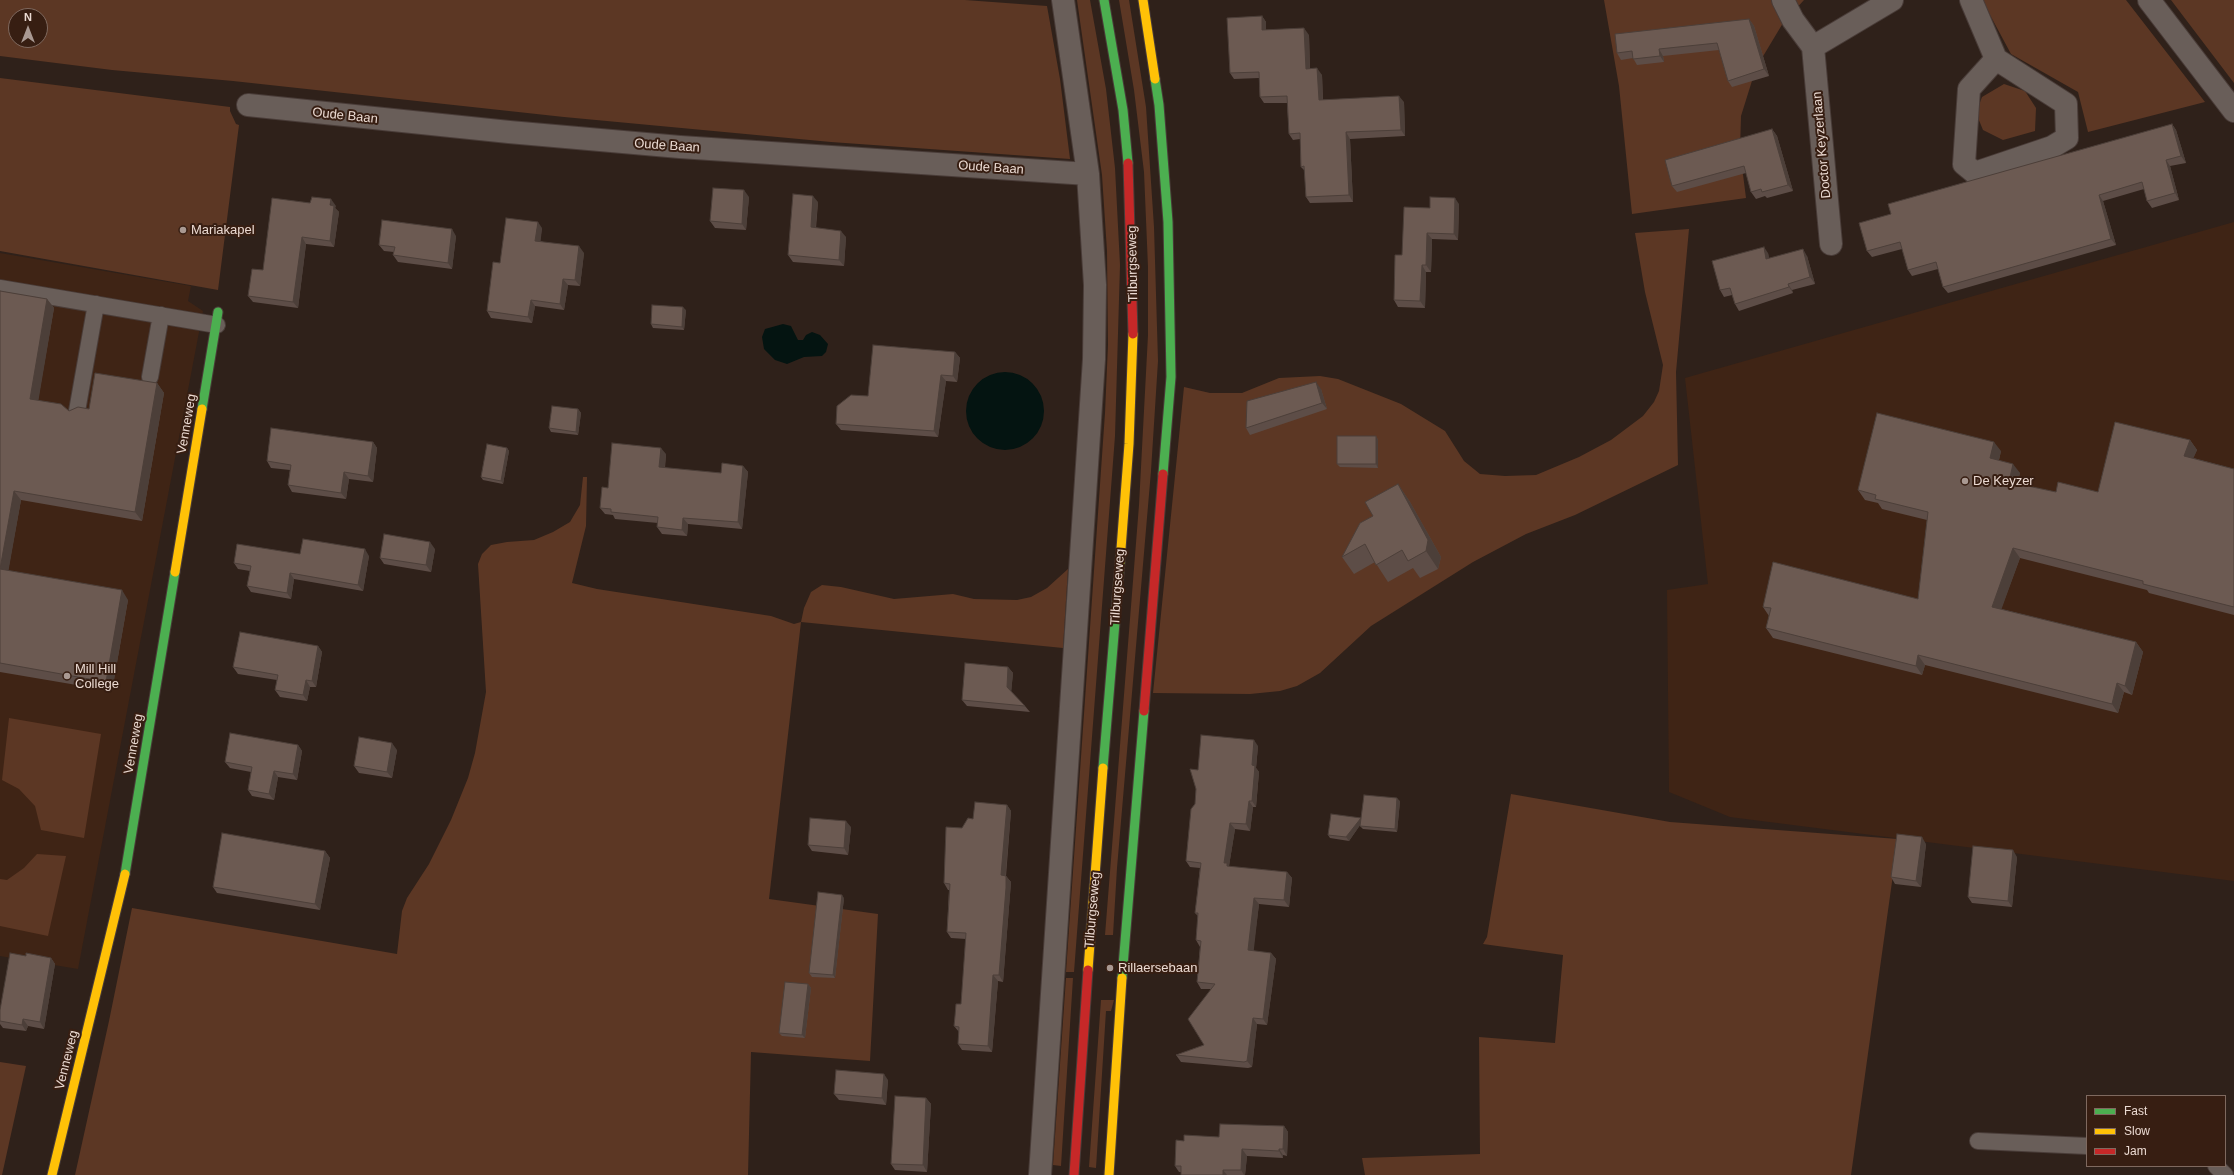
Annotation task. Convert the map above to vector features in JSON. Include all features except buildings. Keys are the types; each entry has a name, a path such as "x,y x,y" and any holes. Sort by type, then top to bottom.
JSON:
{"street":[{"path":"1040,1175 1094,366 1095,285 1088,174 1063,0"},
{"name":"Tilburgseweg","path":"1074,1175 1088,970 1129,444 1134,314 1130,180 1123,110 1104,0"},
{"path":"1109,1175 1123,962 1171,378 1168,222 1160,113 1155,68 1143,0"},
{"path":"1783,0 1792,20 1813,47 1892,0"},
{"path":"1971,0 1996,59 2066,104 2067,138 2052,147 1975,173 1964,164 1969,89 1996,59"},
{"path":"2149,0 2234,111"},
{"name":"Doctor Keyzerlaan","path":"1813,47 1831,244"},
{"name":"Oude Baan","path":"248,105 509,132 672,146 1088,174"},
{"name":"Venneweg","path":"52,1175 124,881 218,318"}],"lane":[{"path":"0,288 161,315 218,318"},
{"path":"77,411 96,304"},
{"path":"150,377 161,315"},
{"path":"1978,1141 2086,1146"},
{"path":"2217,1167 2224,1175"}],"shaded area":[{"path":"0,0 965,0 1047,6 1060,79 1070,159 831,142 564,117 233,81 112,70 0,56"},
{"path":"1077,0 1090,0 1106,89 1115,168 1120,265 1115,436 1074,972 1066,972 1105,413 1108,345 1107,251 1102,175"},
{"path":"1119,0 1129,0 1146,107 1154,227 1158,361 1151,471 1117,868 1113,935 1105,935 1139,505 1148,335 1148,267 1144,172 1134,90"},
{"path":"1604,0 1804,0 1783,23 1756,68 1741,116 1740,151 1746,198 1632,214 1619,86"},
{"path":"1982,0 2126,0 2205,102 2088,132 2078,92 2011,54"},
{"path":"2171,0 2234,0 2234,83 2215,58"},
{"path":"0,78 230,107 230,111 236,124 239,125 218,290 0,251"},
{"path":"2004,84 2025,91 2036,108 2035,131 2003,140 1983,130 1976,113 1982,97"},
{"name":"De Keyzer","path":"2234,222 2234,881 1730,817 1669,792 1667,590 1708,584 1685,378"},
{"path":"1689,229 1676,372 1678,465 1575,515 1526,534 1473,562 1371,626 1320,673 1297,686 1280,691 1250,694 1153,693 1184,387 1210,393 1242,393 1279,378 1320,376 1338,379 1401,404 1445,431 1464,461 1480,474 1505,476 1536,475 1579,457 1611,440 1643,416 1654,402 1659,391 1663,365 1645,292 1635,233"},
{"name":"Mill Hill College","path":"0,253 191,286 188,301 203,311 78,969 0,956"},
{"path":"783,324 791,326 798,340 803,340 806,335 812,332 820,335 828,344 826,352 822,356 804,357 787,364 775,360 764,349 762,337 765,329"},
{"path":"1005,372 1020,375 1033,383 1041,396 1044,411 1041,426 1033,439 1020,447 1005,450 990,447 977,439 969,426 966,411 969,396 977,383 990,375"},
{"path":"583,477 587,477 586,526 572,583 597,589 771,616 794,624 801,622 769,899 878,914 870,1061 751,1052 748,1175 75,1175 132,908 397,954 402,911 407,898 429,864 451,820 468,778 475,753 486,692 478,564 482,554 491,545 534,540 553,532 570,522 580,505"},
{"path":"1068,569 1063,648 801,622 804,608 811,592 822,585 841,587 894,599 953,594 974,599 1017,600 1031,597 1047,588"},
{"path":"9,718 101,734 84,838 41,830 35,806 19,789 2,780"},
{"path":"1511,794 1670,822 1898,839 1851,1175 1365,1175 1362,1158 1480,1154 1479,1037 1555,1043 1563,955 1483,944 1487,937"},
{"path":"37,854 66,856 48,936 0,926 0,879 7,880 24,868"},
{"path":"1066,978 1073,978 1061,1166 1053,1165"},
{"path":"1101,1000 1114,1000 1111,1011 1106,1011 1096,1168 1089,1167"},
{"path":"0,1062 26,1066 2,1175 0,1175"}],"traffic: fast":[{"path":"1104,0 1123,110 1128,163"},
{"path":"1155,79 1159,105 1168,222 1171,377 1163,474"},
{"path":"202,409 218,312"},
{"path":"1103,768 1120,562"},
{"path":"125,874 175,572"},
{"path":"1122,978 1144,711"}],"traffic: slow":[{"path":"1143,0 1155,79"},
{"path":"1120,562 1129,444 1133,334"},
{"path":"175,572 202,409"},
{"path":"1088,970 1103,768"},
{"path":"52,1175 125,874"},
{"path":"1109,1175 1122,978"}],"traffic: jam":[{"path":"1128,163 1133,334"},
{"path":"1144,711 1163,474"},
{"path":"1074,1175 1088,970"}],"place":[{"name":"Mariakapel","path":"183,230"},
{"name":"De Keyzer","path":"1965,481"},
{"name":"Mill Hill College","path":"67,676"},
{"name":"Rillaersebaan","path":"1110,968"}]}
